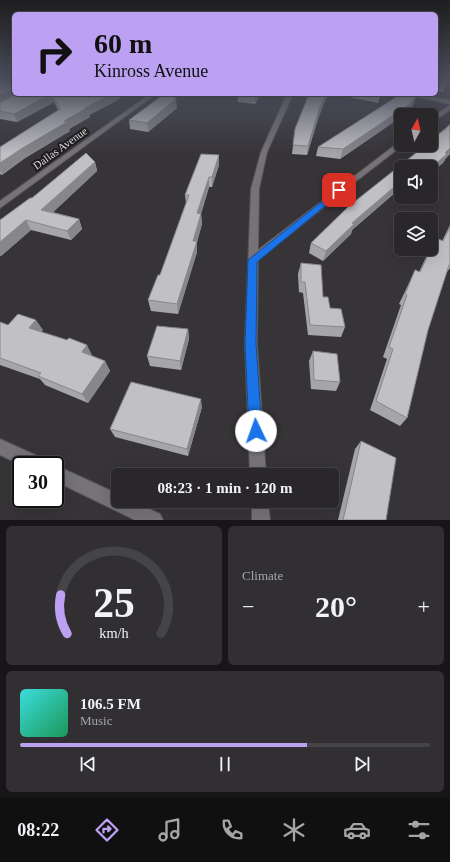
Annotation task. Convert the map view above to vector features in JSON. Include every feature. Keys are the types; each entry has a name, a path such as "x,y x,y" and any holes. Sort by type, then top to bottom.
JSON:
{"street":[{"name":"Dallas Avenue","path":"0,205 136,106"},
{"path":"258,468 251,344 252,260 256,189 264,152 285,106"},
{"path":"438,116 450,107"},
{"path":"252,260 394,148"},
{"path":"0,447 19,456"},
{"path":"64,477 154,520"},
{"path":"260,508 261,520"}],"building":[{"path":"0,106 28,106 14,114 0,111"},
{"path":"58,106 88,106 64,121 67,122 0,163 0,147 60,109"},
{"path":"147,106 167,106 147,123 129,120"},
{"path":"304,106 320,106 308,146 293,145 295,129"},
{"path":"382,106 407,106 404,108 394,108 394,115 343,149 318,147"},
{"path":"450,124 450,148 445,153 447,154 438,162 438,160 407,160 417,152 438,152 438,134"},
{"path":"86,153 95,162 41,210 79,219 67,231 26,220 0,242 0,220 32,198"},
{"path":"201,154 219,155 212,177 209,177 197,213 201,214 193,241 197,241 177,304 148,300 158,275 160,275 189,195 185,195"},
{"path":"394,170 394,187 352,223 354,224 326,251 311,243 349,206"},
{"path":"450,227 450,265 428,330 407,418 376,401 393,349 389,347 407,295 405,294 415,270 420,272 428,256 438,256 438,239 443,241"},
{"path":"301,263 321,265 323,297 328,297 330,308 341,309 345,327 310,325 305,282 301,282"},
{"path":"18,314 36,320 29,328 67,340 69,338 87,345 82,352 105,361 82,394 38,376 41,373 0,358 0,322 8,325"},
{"path":"157,326 188,329 180,361 147,356"},
{"path":"313,351 337,354 340,382 314,380"},
{"path":"131,382 201,399 187,449 110,429"},
{"path":"361,441 396,458 386,520 343,520"}],"route":[{"path":"256,431 251,344 252,260 339,190"}]}
